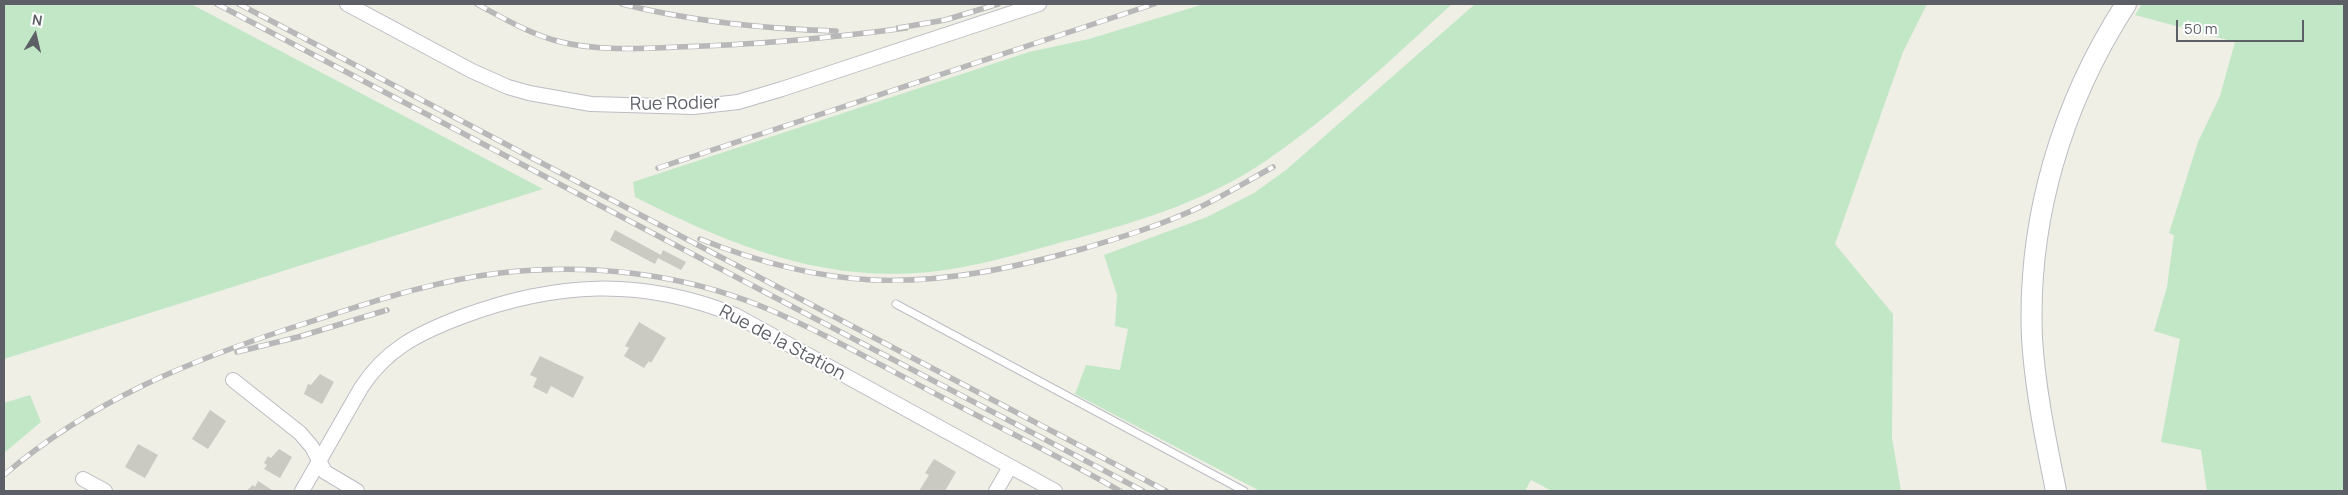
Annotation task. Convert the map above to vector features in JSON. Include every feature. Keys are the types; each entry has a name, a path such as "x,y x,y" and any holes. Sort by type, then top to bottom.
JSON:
{"street":[{"name":"Rue Rodier","path":"347,4 472,71 522,91 557,100 591,104 694,107 738,102 782,89 1039,4"},
{"path":"2056,491 2038,392 2032,338 2033,284 2039,229 2048,178 2075,100 2099,48 2126,4"},
{"name":"Rue de la Station","path":"302,491 371,372 400,346 446,323 521,298 562,290 597,288 669,295 703,303 735,315 1055,491"},
{"path":"233,380 308,440 319,462 329,476 357,491"},
{"path":"996,491 1010,467"},
{"path":"83,478 105,491"}],"lane":[{"path":"896,304 1244,491"}],"green space":[{"path":"4,4 191,4 543,189 4,359"},
{"path":"1204,4 1452,4 1316,124 1245,174 1200,197 1152,216 988,262 958,268 914,273 871,273 830,269 751,248 674,216 635,197 633,182 1029,52 1089,39"},
{"path":"1475,4 1927,4 1903,52 1835,244 1893,314 1892,438 1901,491 1552,491 1531,480 1525,491 1260,491 1075,394 1086,365 1120,370 1128,329 1115,326 1117,295 1104,255 1207,217 1254,193 1286,170"},
{"path":"2142,4 2344,4 2344,491 2207,491 2201,450 2161,442 2180,339 2154,331 2167,287 2174,235 2169,233 2198,142 2220,96 2235,42 2135,15"},
{"path":"30,395 41,422 4,453 4,403"}],"building":[{"path":"615,230 661,255 663,250 686,262 681,270 658,258 655,264 610,240"},
{"path":"639,322 666,338 651,363 649,361 644,368 624,356 629,348 625,346"},
{"path":"540,356 584,377 573,398 551,386 547,394 533,387 537,378 530,375"},
{"path":"320,374 334,382 322,404 304,394 308,384 311,385"},
{"path":"210,410 226,421 208,449 192,439"},
{"path":"138,444 158,455 145,478 125,467"},
{"path":"279,449 292,457 280,478 264,469 267,465 264,463 268,456 271,458"},
{"path":"934,459 956,472 945,491 919,491 929,475 925,473"},
{"path":"258,481 272,490 246,491 253,485 255,487"}],"railway":[{"path":"217,4 1143,491"},
{"path":"239,4 1166,491"},
{"path":"477,4 516,25 546,38 571,44 617,49 764,43 906,28"},
{"path":"622,4 674,15 728,23 836,31"},
{"path":"898,28 945,20 998,4"},
{"path":"658,168 1154,4"},
{"path":"700,239 763,261 806,272 873,280 952,277 1030,262 1082,249 1142,230 1200,207 1273,167"},
{"path":"4,475 38,448 108,404 182,368 260,338 424,287 500,273 567,269 600,270 667,279 732,295 763,307 806,326 1074,465 1120,491"},
{"path":"237,352 298,337 387,310"}]}
